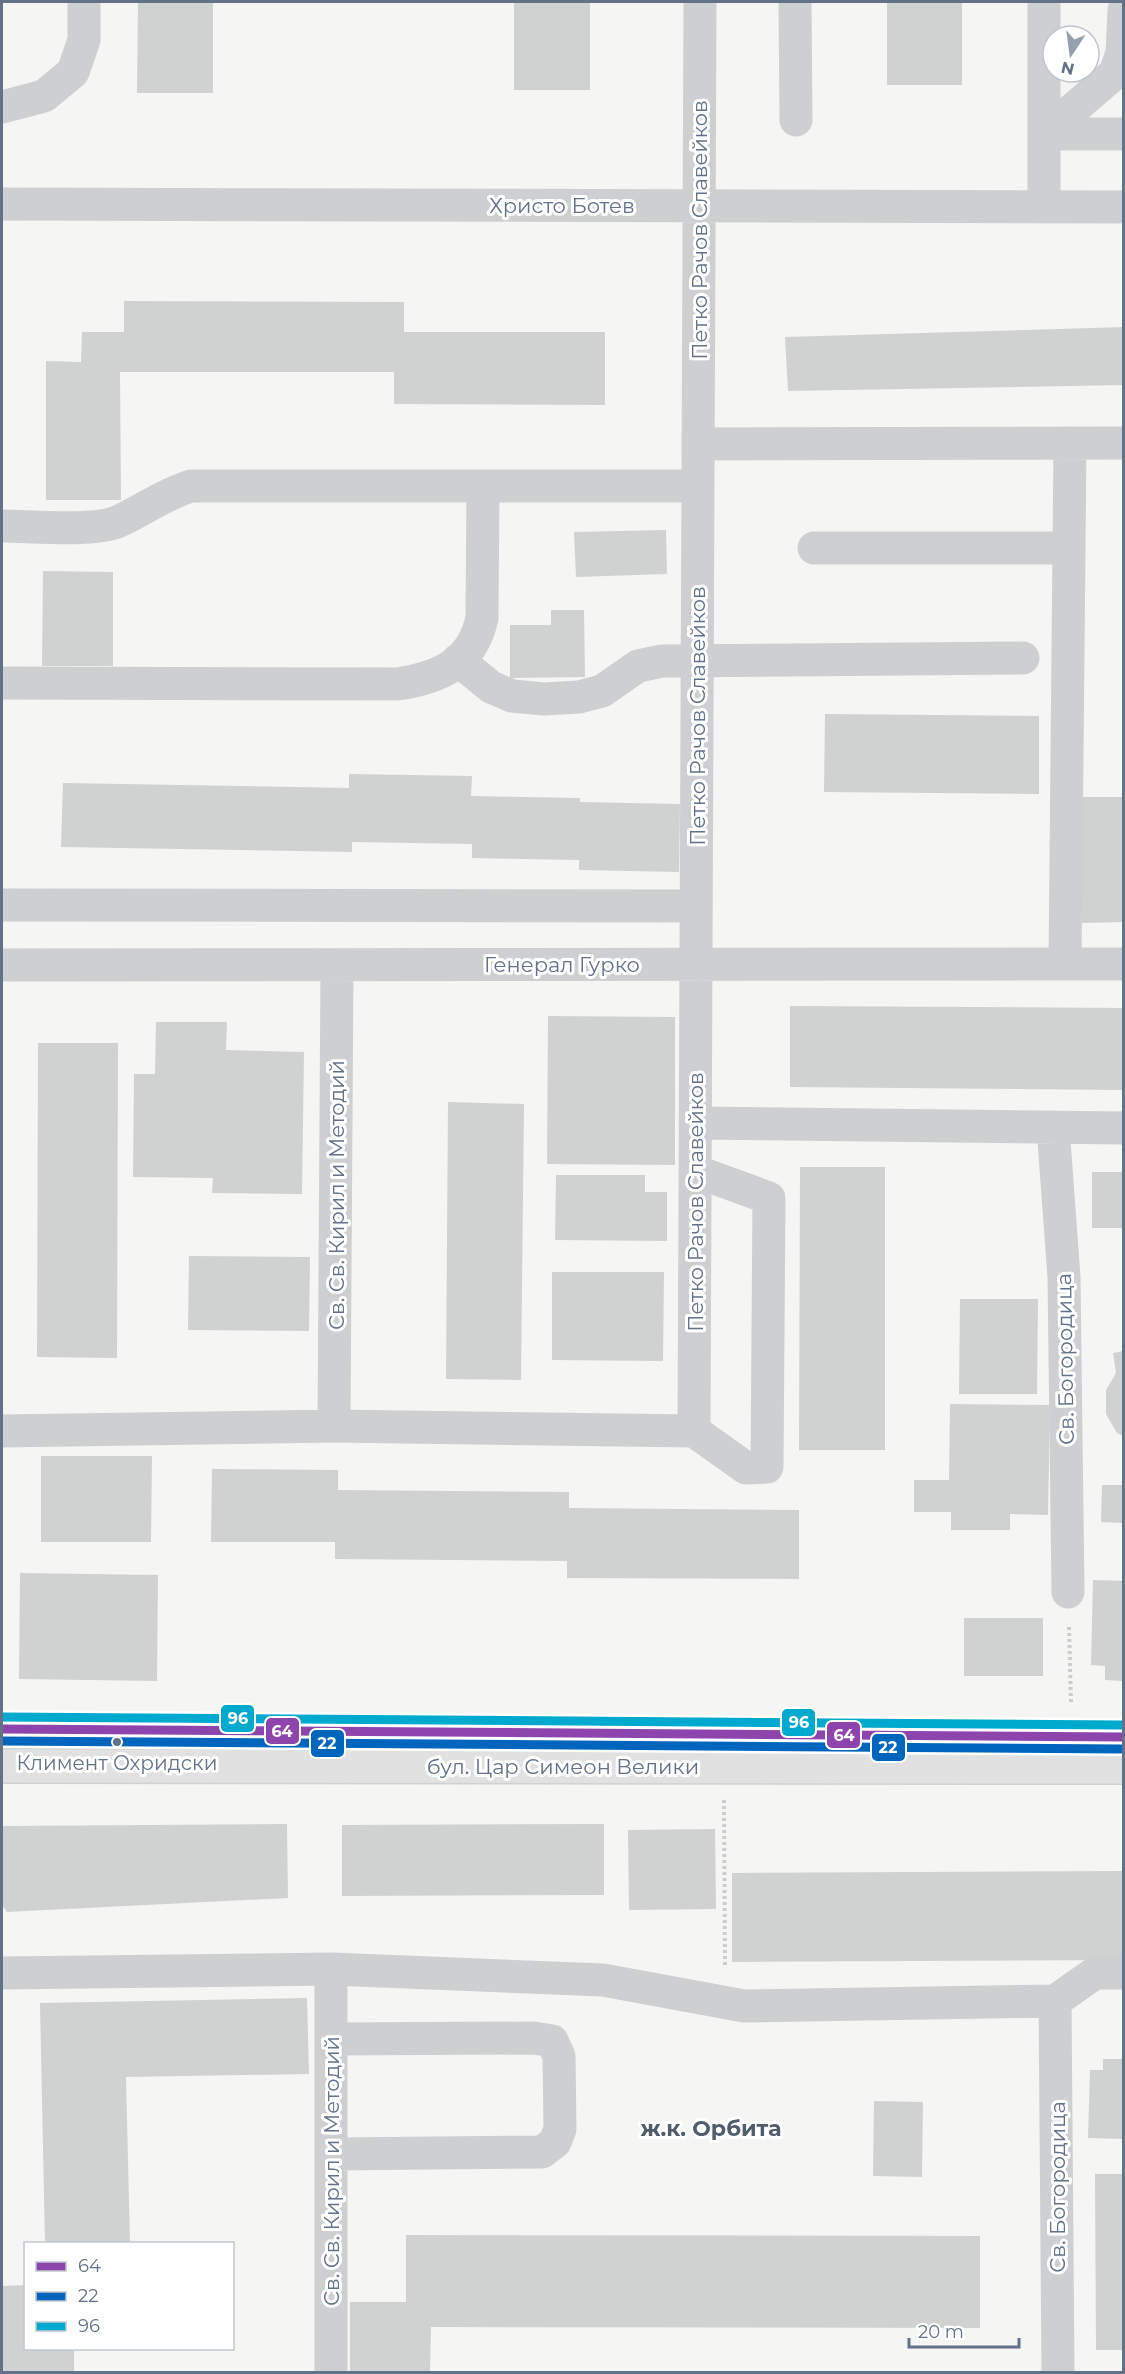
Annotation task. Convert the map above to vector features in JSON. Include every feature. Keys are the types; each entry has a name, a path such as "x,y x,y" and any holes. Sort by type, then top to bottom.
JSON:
{"main road":[{"name":"бул. Цар Симеон Велики","path":"2,1729 1124,1737"},
{"name":"бул. Цар Симеон Велики","path":"2,1766 1124,1767"}],"street":[{"path":"2,107 44,96 73,72 84,40 84,2"},
{"name":"Петко Рачов Славейков","path":"694,1431 700,2"},
{"path":"795,2 796,120"},
{"path":"1044,2 1044,206"},
{"path":"1044,134 1115,72 1122,53 1124,10"},
{"path":"1044,134 1124,134"},
{"name":"Христо Ботев","path":"2,204 1124,207"},
{"path":"1065,964 1070,443"},
{"path":"698,444 1124,443"},
{"path":"2,526 98,526 116,522 171,492 191,486 698,486"},
{"path":"2,683 397,684 426,680 444,672 472,645 482,618 483,486"},
{"path":"814,548 1068,548"},
{"path":"458,660 490,687 512,696 544,699 579,697 602,691 638,666 662,661 1023,658"},
{"path":"2,905 696,906"},
{"name":"Генерал Гурко","path":"2,965 1124,964"},
{"name":"Св. Св. Кирил и Методий","path":"334,1426 337,965"},
{"path":"695,1123 1124,1128"},
{"name":"Св. Богородица","path":"1053,1127 1064,1277 1068,1592"},
{"path":"2,1431 334,1426 694,1431 746,1468 767,1467 770,1198 695,1171"},
{"path":"2,1973 331,1969 603,1980 744,2007 1055,2001 1095,1973 1124,1973"},
{"name":"Св. Св. Кирил и Методий","path":"331,1969 331,2373"},
{"name":"Св. Богородица","path":"1055,2001 1058,2373"},
{"path":"331,2039 534,2038 552,2041 560,2056 560,2129 555,2142 542,2152 331,2154"}],"path":[{"path":"1068,1592 1071,1737"},
{"path":"724,1766 725,2003"}],"building":[{"path":"138,2 213,2 213,93 137,93"},
{"path":"514,2 590,2 590,90 514,90"},
{"path":"887,2 962,2 962,85 887,85"},
{"path":"124,301 404,302 404,332 605,332 605,405 394,404 394,372 120,372 121,500 46,500 46,361 81,362 82,332 124,332"},
{"path":"1124,327 1124,385 788,391 785,337"},
{"path":"666,530 667,574 576,577 574,532"},
{"path":"43,571 113,572 113,666 42,666"},
{"path":"551,610 584,610 585,677 510,678 510,625 551,625"},
{"path":"825,714 1039,716 1039,794 824,792"},
{"path":"349,774 472,776 471,796 580,798 580,802 680,804 679,872 579,870 579,860 472,858 472,844 352,842 352,852 61,847 63,783 349,788"},
{"path":"1080,797 1124,797 1124,922 1082,923"},
{"path":"790,1006 1124,1008 1124,1090 790,1087"},
{"path":"548,1016 675,1017 675,1165 547,1164"},
{"path":"156,1022 227,1022 226,1050 304,1052 302,1194 212,1193 213,1178 133,1177 134,1074 155,1074"},
{"path":"38,1043 118,1043 117,1358 37,1357"},
{"path":"448,1102 524,1104 521,1380 446,1379"},
{"path":"800,1167 885,1167 885,1450 799,1450"},
{"path":"1092,1172 1124,1172 1124,1228 1092,1228"},
{"path":"556,1175 645,1175 645,1192 667,1192 667,1241 555,1240"},
{"path":"189,1256 310,1257 309,1331 188,1330"},
{"path":"552,1272 664,1272 663,1361 552,1360"},
{"path":"960,1299 1038,1299 1037,1394 959,1394"},
{"path":"1124,1351 1124,1436 1117,1433 1106,1414 1106,1390 1116,1373 1113,1353"},
{"path":"950,1404 1050,1405 1048,1515 1010,1514 1010,1530 951,1530 951,1512 914,1512 914,1480 949,1480"},
{"path":"41,1456 152,1456 151,1542 41,1542"},
{"path":"212,1469 338,1470 338,1490 569,1492 569,1508 799,1510 799,1579 567,1578 567,1561 335,1559 335,1542 211,1542"},
{"path":"1102,1485 1124,1485 1124,1523 1101,1522"},
{"path":"20,1573 158,1575 157,1681 19,1679"},
{"path":"1093,1580 1124,1581 1124,1681 1105,1680 1105,1666 1091,1665"},
{"path":"964,1618 1043,1618 1043,1676 964,1676"},
{"path":"287,1824 288,1898 7,1912 2,1905 2,1826"},
{"path":"604,1824 604,1895 342,1896 342,1825"},
{"path":"715,1829 716,1909 629,1910 628,1830"},
{"path":"1124,1871 1124,1960 732,1962 732,1873"},
{"path":"307,1998 309,2074 126,2077 130,2242 45,2242 40,2003"},
{"path":"1103,2059 1124,2059 1124,2139 1088,2138 1090,2070 1103,2070"},
{"path":"874,2101 923,2102 922,2177 873,2176"},
{"path":"1095,2174 1124,2174 1124,2350 1096,2350"},
{"path":"406,2235 980,2236 980,2328 431,2327 430,2372 350,2372 350,2302 406,2302"},
{"path":"24,2285 24,2350 74,2350 74,2372 2,2372 2,2286"}],"transit line":[{"name":"96","path":"2,1717 1124,1725"},
{"name":"64","path":"2,1729 1124,1737"},
{"name":"22","path":"2,1741 1124,1749"}],"place":[{"name":"Климент Охридски","path":"117,1742"}],"district":[{"name":"ж.к. Орбита","path":"711,2128"}]}
